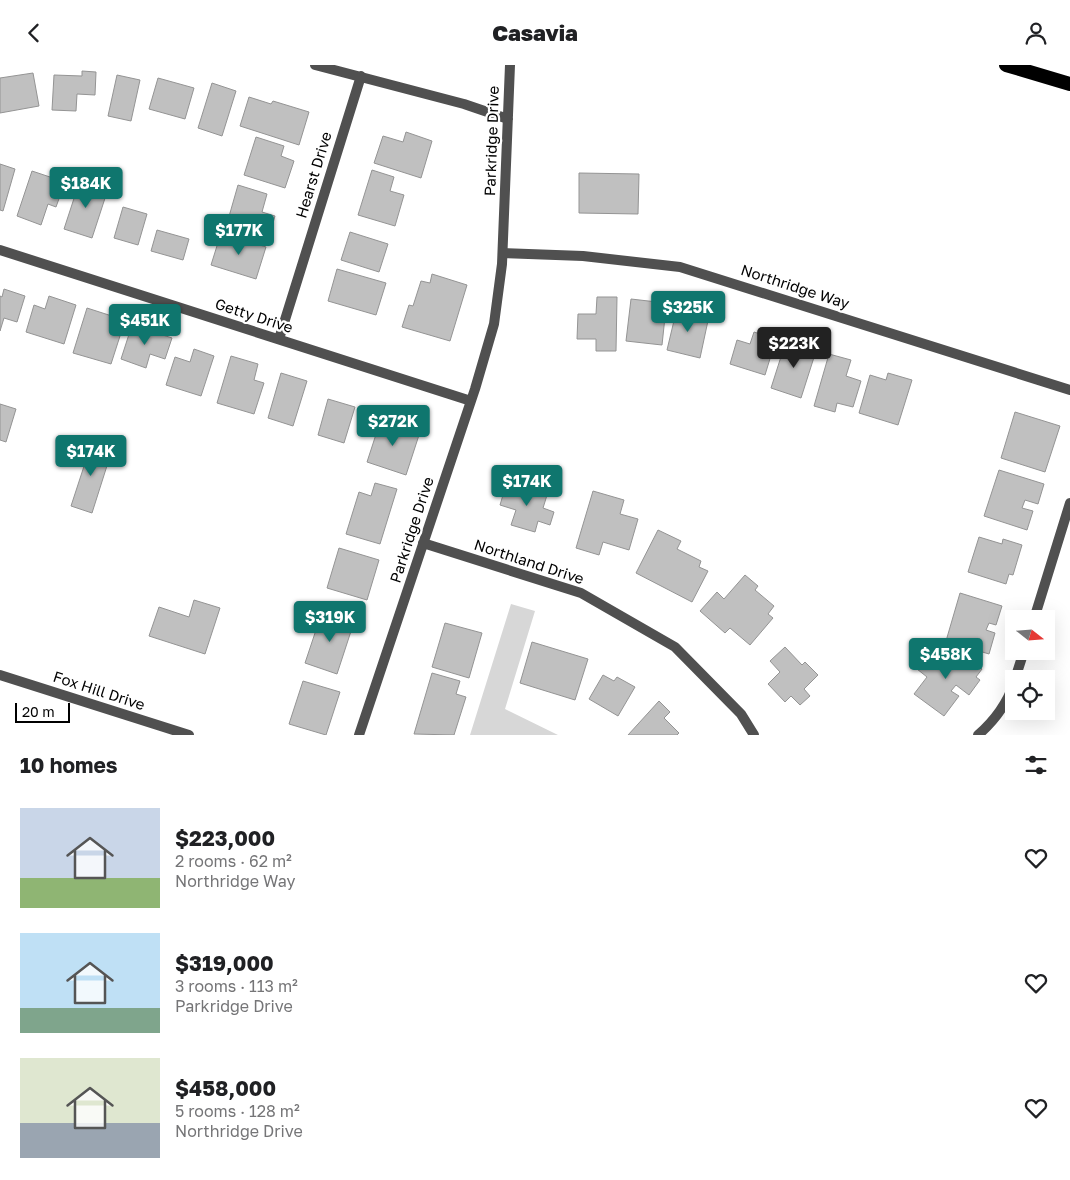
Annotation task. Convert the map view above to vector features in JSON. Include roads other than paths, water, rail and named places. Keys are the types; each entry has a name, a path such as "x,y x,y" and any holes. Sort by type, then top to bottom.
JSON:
{"highway":[{"path":"1006,65 1070,84"}],"street":[{"path":"316,65 464,104 508,119"},
{"name":"Parkridge Drive","path":"359,735 494,324 503,253 510,65"},
{"name":"Hearst Drive","path":"279,339 361,76"},
{"name":"Getty Drive","path":"0,249 470,401"},
{"name":"Northridge Way","path":"503,253 583,256 680,267 1070,391"},
{"path":"1037,610 1070,503"},
{"name":"Northland Drive","path":"423,543 581,593 676,647 741,714 754,735"},
{"name":"Fox Hill Drive","path":"0,675 189,735"},
{"path":"978,735 990,724 1005,703"}]}
